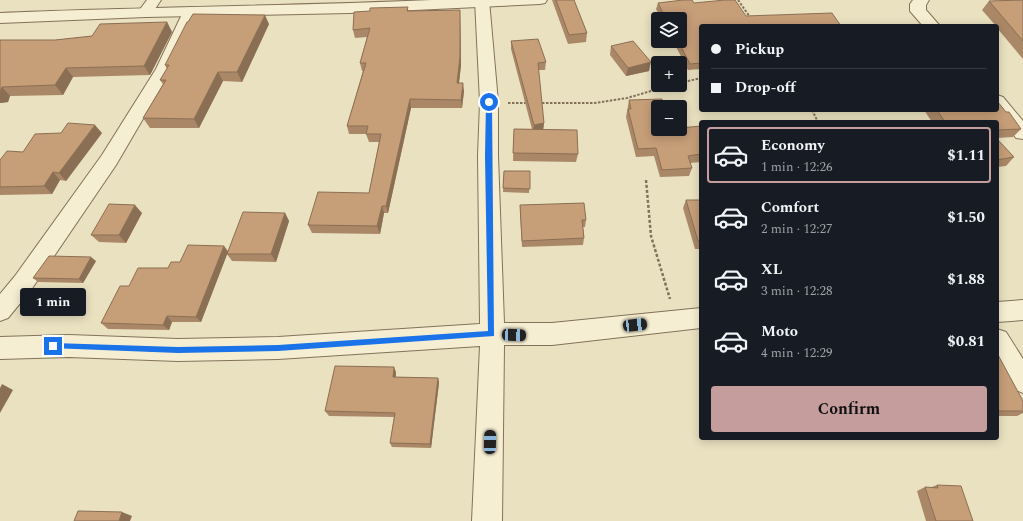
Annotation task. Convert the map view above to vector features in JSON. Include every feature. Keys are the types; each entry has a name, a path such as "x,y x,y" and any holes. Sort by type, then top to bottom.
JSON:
{"street":[{"path":"0,18 150,6 190,12 350,8 482,1 540,0"},
{"path":"922,0 918,4 918,11 930,24"},
{"path":"482,1 489,102 488,156 492,334 487,521"},
{"path":"0,311 22,283 109,160 164,69 190,12"},
{"path":"999,103 1023,133"},
{"path":"999,312 1023,310"},
{"path":"0,348 69,346 178,350 278,348 492,334 552,334 699,318"},
{"path":"999,343 1023,381"}],"path":[{"path":"738,0 751,20"},
{"path":"687,81 699,78"},
{"path":"489,102 595,103 627,98 651,91"},
{"path":"646,180 651,236 676,321"}],"building":[{"path":"556,0 574,0 587,33 569,35"},
{"path":"683,0 692,0 694,3 735,0 746,16 832,13 840,24 699,24 699,63 690,64 682,48 687,48 687,12 662,12 658,3"},
{"path":"1023,0 1023,41 989,1"},
{"path":"408,7 407,11 460,10 460,57 457,83 463,83 461,100 410,99 386,206 382,206 377,226 308,225 318,192 369,193 381,134 366,134 368,126 347,126 366,63 360,63 370,28 353,30 354,12 370,11 370,8"},
{"path":"193,14 265,15 237,72 218,72 194,119 143,118 166,80 160,80 169,65 165,65 187,22"},
{"path":"167,22 144,66 66,68 55,85 2,87 0,92 0,40 55,40 92,36 100,24"},
{"path":"538,39 546,62 538,63 544,123 534,125 511,41"},
{"path":"633,41 651,62 628,68 611,46"},
{"path":"662,99 651,100 651,136 687,136 687,127 699,126 699,154 688,156 692,168 662,170 656,148 638,149 628,109 631,109 629,100"},
{"path":"999,103 1006,112 1009,112 1021,129 999,130 999,120 944,120 938,112 999,112"},
{"path":"68,123 95,125 59,173 53,172 44,186 0,187 0,160 7,151 23,152 35,134 61,133"},
{"path":"514,129 577,130 578,154 513,153"},
{"path":"999,141 1014,157 999,160"},
{"path":"504,171 530,171 530,189 503,188"},
{"path":"686,200 699,200 698,241"},
{"path":"584,203 586,220 582,220 584,238 522,241 520,205"},
{"path":"109,204 135,205 119,235 91,235"},
{"path":"243,212 285,213 271,254 227,254"},
{"path":"188,245 224,246 196,317 167,316 163,325 101,323 120,286 129,286 138,268 168,268 171,262 180,262"},
{"path":"49,256 91,257 79,279 33,278"},
{"path":"999,357 1023,401 1023,411 999,411"},
{"path":"335,366 394,367 393,377 438,378 430,444 390,443 395,413 325,411"},
{"path":"937,485 961,486 973,521 936,521 925,487 938,488"},
{"path":"78,511 122,512 119,521 74,521"}],"route":[{"path":"53,346 178,350 278,348 404,341 492,334 488,156 489,102"}]}
